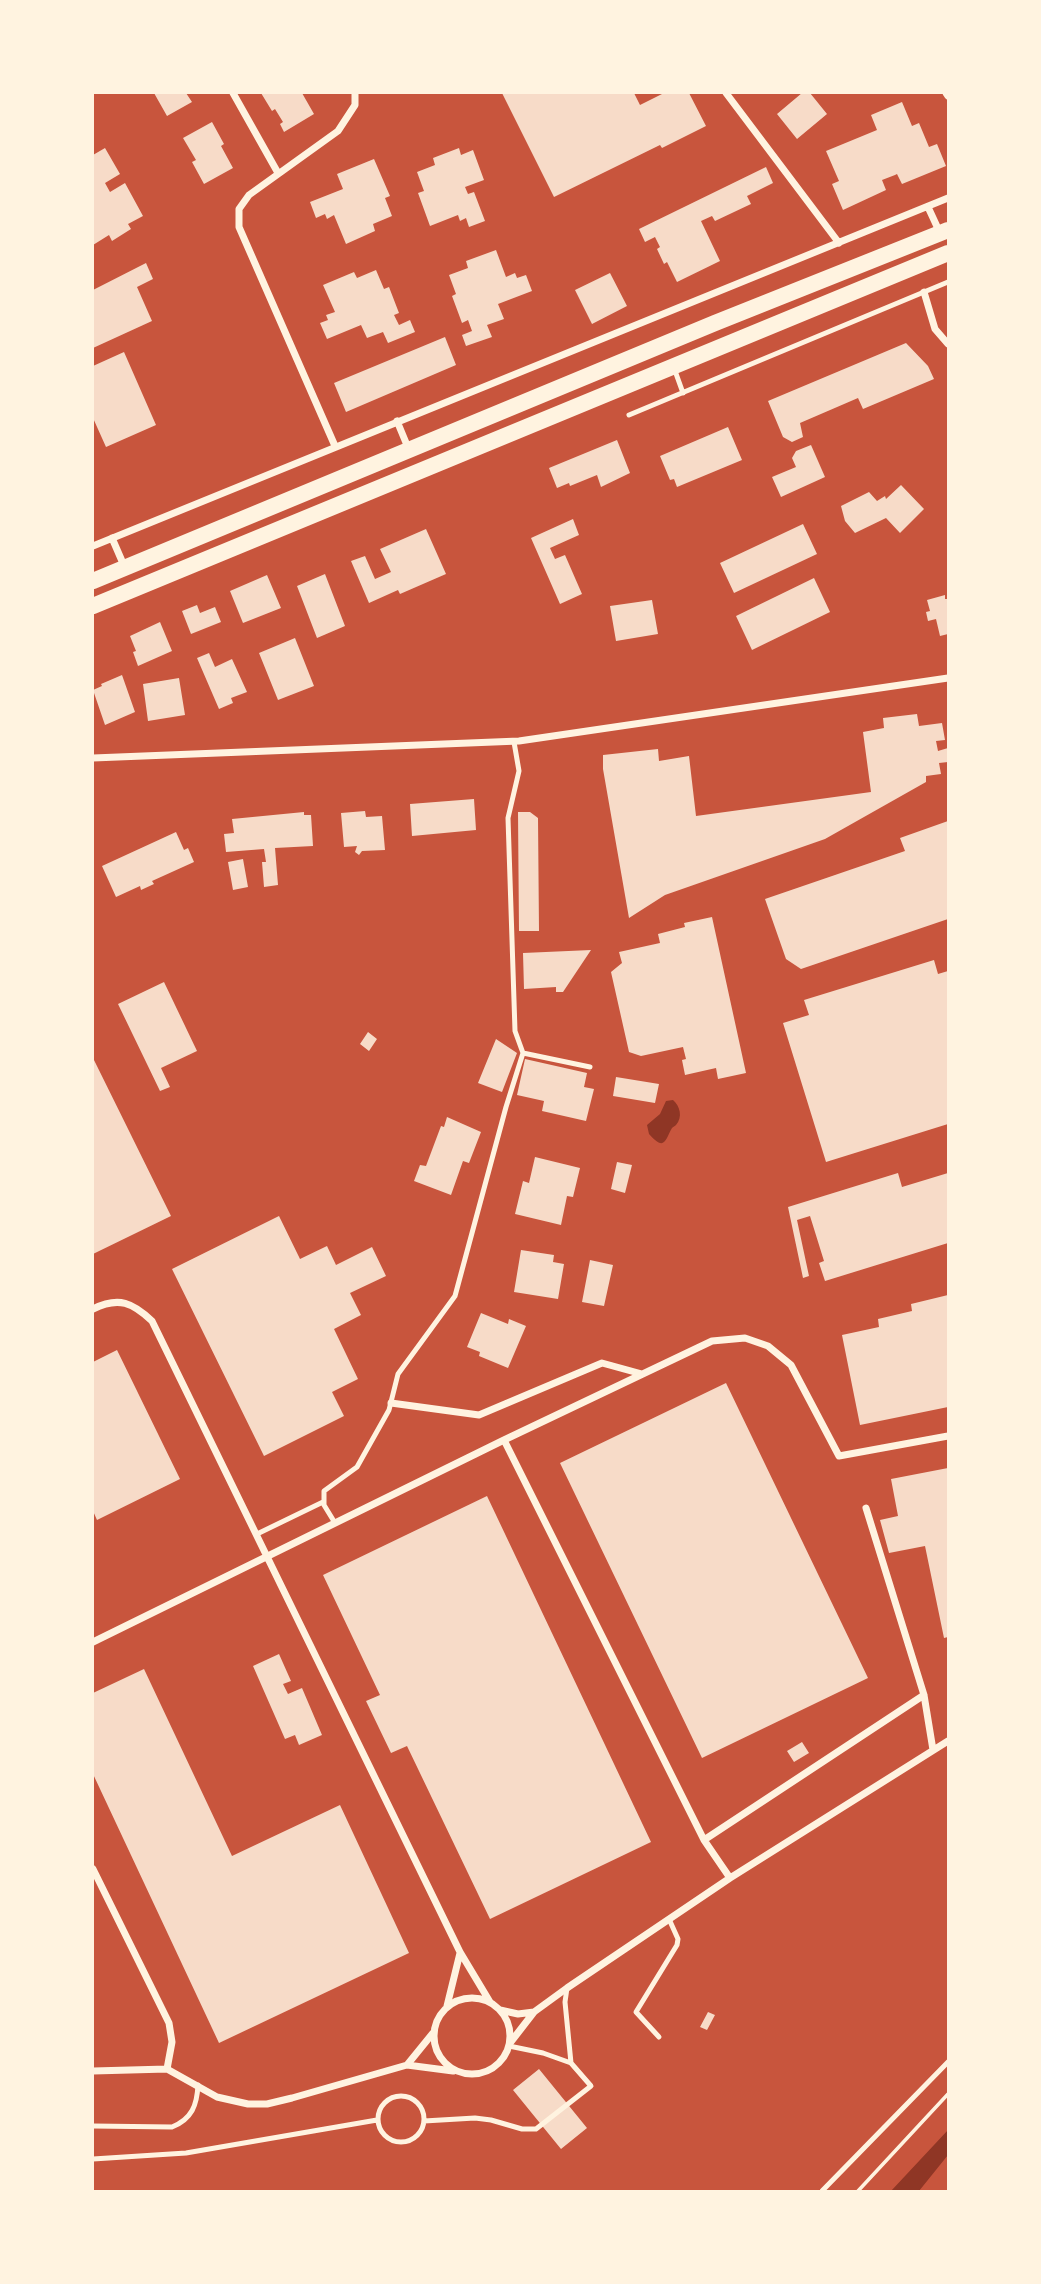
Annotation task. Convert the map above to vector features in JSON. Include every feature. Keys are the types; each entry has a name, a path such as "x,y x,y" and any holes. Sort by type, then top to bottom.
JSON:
{"main road":[{"path":"93,581 944,231"},
{"path":"93,606 261,539 673,365 948,253"}],"street":[{"path":"233,93 278,173"},
{"path":"335,446 239,227 239,209 249,195 338,131 355,106 355,93"},
{"path":"726,93 839,243"},
{"path":"93,546 948,198"},
{"path":"928,207 944,231"},
{"path":"924,292 935,329 948,344"},
{"path":"397,421 409,451"},
{"path":"112,538 125,569"},
{"path":"93,758 514,742 948,678"},
{"path":"93,1309 116,1302 135,1306 152,1321 460,1952 490,2002 500,2010 509,2025 509,2045 505,2057 495,2068 482,2074 467,2075 407,2065 267,2104 228,2101 167,2069 93,2071"},
{"path":"93,1642 712,1341 746,1338 768,1346 791,1365 839,1456 948,1436"},
{"path":"391,1403 479,1415 602,1363 642,1374"},
{"path":"505,1440 704,1840 730,1878"},
{"path":"866,1508 924,1695 933,1750"},
{"path":"704,1840 924,1695"},
{"path":"509,2045 534,2012 567,1989 730,1878 948,1741"},
{"path":"93,1870 169,2023 172,2042 167,2069"},
{"path":"407,2065 433,2033 438,2018 447,2006 460,1952"},
{"path":"447,2006 468,1998 490,2002"},
{"path":"500,2010 518,2014 534,2012"},
{"path":"433,2033 438,2055 453,2071"}],"lane":[{"path":"629,415 948,282"},
{"path":"673,365 682,393"},
{"path":"335,1523 323,1502 324,1491 356,1467 389,1410 398,1374 455,1296 523,1053 515,1031 508,831 508,818 519,771 514,742"},
{"path":"523,1053 590,1067"},
{"path":"257,1534 323,1502"},
{"path":"659,2037 636,2012 677,1945 678,1939 669,1919"},
{"path":"567,1989 565,2002 571,2063"},
{"path":"424,2121 475,2118 522,2129 536,2129 591,2086 571,2063 509,2045"},
{"path":"822,2191 948,2062"},
{"path":"93,2126 172,2127 182,2123 196,2106 198,2084"},
{"path":"401,2095 416,2101 424,2114 424,2121 422,2129 412,2140 397,2142 383,2134 377,2120 382,2106 394,2096 401,2095"},
{"path":"93,2159 186,2153 377,2120"}],"path":[{"path":"859,2191 948,2094"}],"shaded area":[{"path":"673,1100 679,1108 679,1119 666,1140 661,1143 649,1134 647,1125 660,1114 666,1101"},
{"path":"948,2130 948,2155 919,2191 891,2191"}],"building":[{"path":"154,93 186,93 192,102 167,116"},
{"path":"261,93 302,93 314,114 284,132 280,124 283,122 275,109 272,111"},
{"path":"502,93 634,93 640,105 664,93 689,93 706,126 662,148 660,145 554,197"},
{"path":"802,93 810,93 827,114 797,139 777,114"},
{"path":"902,102 912,126 919,123 929,147 937,144 946,166 902,184 897,174 882,180 886,190 843,210 832,184 839,181 826,151 877,130 871,115"},
{"path":"212,122 233,168 204,184 192,162 196,160 183,138"},
{"path":"105,148 120,174 105,183 110,192 125,183 143,216 128,224 131,229 112,241 109,235 93,245 93,155"},
{"path":"459,148 461,155 473,150 484,180 465,187 468,194 474,192 485,221 469,227 466,218 460,221 458,215 430,226 418,193 424,191 417,172 435,165 433,158"},
{"path":"374,159 390,196 385,198 392,216 373,224 375,231 346,244 334,215 327,219 325,214 316,218 310,202 343,189 337,174"},
{"path":"766,167 773,183 747,196 751,204 715,221 712,216 701,221 720,261 677,282 667,262 664,264 655,237 645,242 639,229"},
{"path":"496,250 506,277 515,273 517,278 526,275 532,291 498,304 504,319 487,325 492,337 466,346 462,335 472,331 468,320 462,323 452,296 456,294 449,275 468,268 466,261"},
{"path":"146,263 153,279 137,287 152,321 93,348 93,290"},
{"path":"376,270 384,289 389,287 399,313 394,315 399,325 410,320 415,332 388,343 383,332 367,338 361,325 327,339 320,323 328,320 326,315 335,312 323,285 354,272 357,278"},
{"path":"610,273 627,306 592,324 575,290"},
{"path":"445,337 456,365 346,412 334,383"},
{"path":"906,343 928,366 934,379 863,409 858,398 800,423 803,437 792,442 783,437 768,401"},
{"path":"124,352 156,425 106,447 93,418 93,366"},
{"path":"728,427 742,460 677,487 674,479 670,480 660,456"},
{"path":"617,440 630,473 601,487 597,475 570,486 569,483 557,488 549,468"},
{"path":"811,445 825,477 781,497 772,477 796,467 792,458 796,451"},
{"path":"901,485 924,509 900,533 886,518 855,533 845,521 841,506 869,492 877,501 885,496 886,499"},
{"path":"573,519 579,535 550,548 555,559 565,555 582,594 560,604 531,538"},
{"path":"803,524 817,554 734,593 720,563"},
{"path":"426,529 446,574 400,594 398,590 369,603 351,561 365,556 375,579 391,572 380,549"},
{"path":"325,574 345,626 317,638 297,586"},
{"path":"267,575 281,608 243,623 230,591"},
{"path":"814,578 830,612 752,650 736,616"},
{"path":"945,595 945,599 948,599 948,634 940,636 936,619 928,621 926,612 930,611 927,600"},
{"path":"652,600 658,634 616,641 610,606"},
{"path":"197,605 200,613 215,607 221,622 191,634 182,611"},
{"path":"160,622 172,651 138,666 130,636"},
{"path":"295,638 314,686 278,700 259,653"},
{"path":"209,653 215,667 232,659 247,692 231,698 233,703 219,709 197,658"},
{"path":"122,675 135,712 105,725 93,690"},
{"path":"179,678 185,715 148,721 143,684"},
{"path":"917,714 919,726 942,723 945,740 936,741 938,751 948,748 948,762 939,763 941,774 926,776 926,782 825,839 665,895 629,918 603,769 603,755 658,749 659,761 689,756 696,816 871,792 863,732 884,728 883,718"},
{"path":"474,799 476,830 412,836 410,804"},
{"path":"365,811 366,817 382,816 385,850 362,851 359,855 355,852 357,846 344,847 341,813"},
{"path":"304,812 304,815 311,815 313,846 275,848 278,885 264,887 264,849 226,852 224,834 234,833 232,819"},
{"path":"518,812 530,812 538,818 539,931 519,931"},
{"path":"948,821 948,919 801,969 786,959 765,899 905,851 900,838"},
{"path":"176,832 184,850 188,848 194,862 152,881 154,884 141,890 140,886 116,897 102,866"},
{"path":"243,859 248,887 233,890 228,862"},
{"path":"712,917 746,1073 718,1079 716,1068 685,1075 682,1060 686,1059 683,1047 641,1056 629,1052 611,972 622,963 619,952 660,943 658,934 685,927 684,923"},
{"path":"591,950 563,992 556,992 556,987 524,989 523,953"},
{"path":"934,960 938,974 948,971 948,1124 826,1162 783,1023 809,1015 804,1000"},
{"path":"164,982 197,1051 161,1068 170,1087 160,1091 118,1004"},
{"path":"368,1032 377,1039 369,1051 360,1044"},
{"path":"496,1039 517,1053 502,1092 478,1083"},
{"path":"93,1058 171,1216 93,1254"},
{"path":"525,1059 587,1073 584,1087 594,1089 586,1121 542,1111 544,1101 517,1095"},
{"path":"616,1077 659,1084 655,1103 613,1096"},
{"path":"447,1117 481,1132 469,1163 463,1161 451,1195 414,1181 420,1165 426,1166"},
{"path":"535,1157 580,1168 573,1197 567,1196 561,1225 515,1214 523,1181 529,1183"},
{"path":"617,1162 632,1165 625,1193 611,1189"},
{"path":"898,1173 902,1187 948,1173 948,1243 825,1281 819,1263 824,1261 810,1216 797,1220 809,1276 803,1278 788,1207"},
{"path":"279,1216 300,1259 327,1246 336,1265 372,1247 386,1276 350,1293 361,1315 334,1329 358,1379 332,1392 344,1416 264,1456 172,1269"},
{"path":"521,1250 554,1255 553,1262 564,1264 558,1299 514,1292"},
{"path":"590,1260 613,1265 604,1306 582,1302"},
{"path":"948,1295 948,1407 860,1425 842,1335 879,1327 878,1319 912,1311 911,1304"},
{"path":"481,1313 508,1324 509,1319 526,1326 508,1368 479,1356 480,1352 467,1347"},
{"path":"117,1350 180,1479 97,1520 93,1511 93,1362"},
{"path":"726,1383 868,1678 702,1758 560,1463"},
{"path":"948,1468 948,1637 944,1638 925,1546 889,1553 880,1520 898,1516 891,1479"},
{"path":"487,1496 651,1842 490,1919 407,1746 391,1753 366,1701 380,1695 323,1575"},
{"path":"279,1654 291,1681 283,1684 288,1694 302,1688 322,1735 299,1745 295,1735 285,1739 253,1666"},
{"path":"144,1669 232,1856 340,1805 409,1953 219,2043 93,1774 93,1693"},
{"path":"802,1742 809,1753 794,1762 787,1751"},
{"path":"708,2012 715,2015 707,2030 700,2027"},
{"path":"539,2069 587,2128 561,2149 513,2090"}]}
